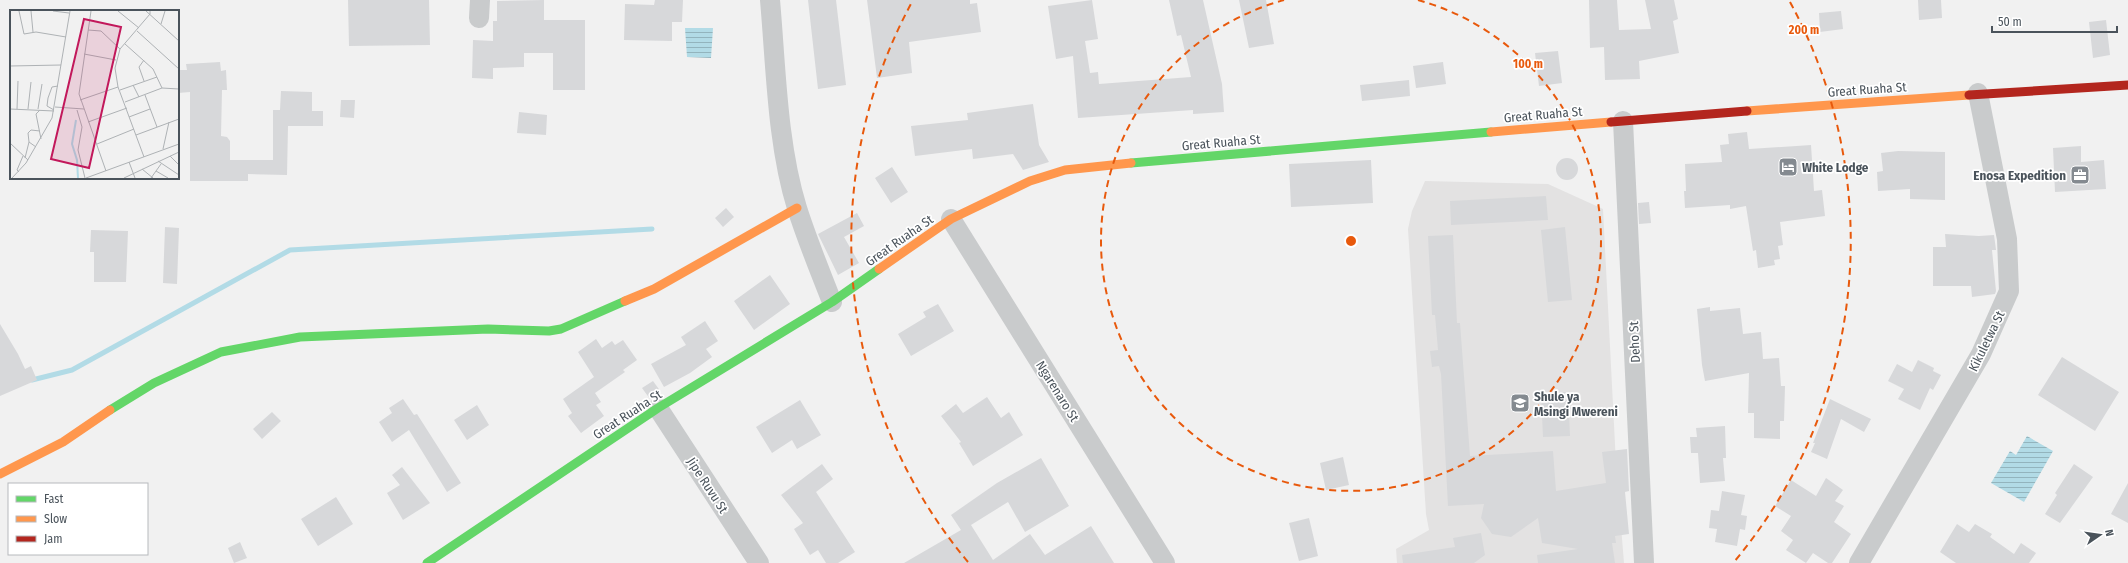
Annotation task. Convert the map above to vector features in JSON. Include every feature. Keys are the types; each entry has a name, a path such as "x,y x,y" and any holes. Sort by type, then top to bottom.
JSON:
{"street":[{"path":"770,0 778,100 786,161 796,208 832,302"},
{"name":"Great Ruaha St","path":"427,563 658,408 832,302 951,219 1030,181 1064,170 1140,162 1623,121 1978,93 2128,84"},
{"name":"Kikuletwa St","path":"1859,563 1981,354 2009,291 2007,239 1978,93"},
{"name":"Deho St","path":"1623,121 1644,563"},
{"path":"0,474 63,442 100,416 154,383 183,368 221,352 300,337 488,329 549,331 561,329 654,289 796,208"},
{"name":"Ngarenaro St","path":"951,219 1165,563"},
{"name":"Jipe Ruvu St","path":"658,408 758,563"}],"shaded area":[{"path":"1425,181 1548,184 1603,209 1616,464 1624,563 1397,563 1396,549 1429,530 1426,514 1408,229 1412,211"}],"water":[{"path":"685,28 713,28 711,58 687,57"},
{"path":"2027,436 2053,451 2024,502 1991,483 2010,451 2016,455"}],"building":[{"path":"348,0 429,0 430,45 349,46"},
{"path":"544,0 544,20 585,20 585,90 553,90 553,53 524,53 524,67 493,68 493,79 472,78 473,40 493,41 493,21 497,21 497,1"},
{"path":"655,0 683,0 682,22 672,22 672,41 624,40 625,4 654,5"},
{"path":"808,0 836,0 846,85 818,89"},
{"path":"867,0 970,0 970,4 977,3 981,32 909,42 912,73 877,78"},
{"path":"1092,0 1098,39 1085,41 1090,73 1098,72 1099,84 1191,77 1181,35 1177,36 1169,0 1203,0 1222,84 1224,112 1193,114 1193,110 1078,118 1073,56 1056,59 1048,6"},
{"path":"1239,0 1266,0 1274,44 1249,48"},
{"path":"1589,0 1617,0 1619,30 1651,29 1645,0 1674,0 1678,19 1673,21 1679,53 1639,61 1640,79 1605,80 1604,47 1590,48"},
{"path":"1918,0 1941,0 1942,18 1919,20"},
{"path":"1841,11 1843,29 1820,32 1819,13"},
{"path":"2106,20 2110,55 2093,58 2089,22"},
{"path":"1558,51 1562,83 1539,86 1535,53"},
{"path":"220,62 221,71 226,70 227,90 222,90 221,136 227,137 230,141 230,160 273,160 273,110 280,110 281,91 312,92 312,111 323,111 323,126 288,126 287,175 248,174 248,181 190,181 190,92 179,93 179,70 187,70 186,64"},
{"path":"1443,62 1446,84 1416,88 1413,66"},
{"path":"1409,80 1410,96 1362,101 1360,85"},
{"path":"341,100 355,100 354,118 340,117"},
{"path":"1033,104 1039,145 1049,162 1023,170 1013,154 973,159 972,149 915,156 911,126 968,120 967,113"},
{"path":"519,112 547,115 546,135 517,133"},
{"path":"1747,132 1749,149 1811,145 1814,191 1822,190 1825,216 1780,222 1783,245 1778,246 1780,259 1774,260 1775,265 1758,268 1756,250 1753,251 1746,206 1730,209 1730,205 1685,208 1685,164 1722,162 1720,145 1729,144 1728,134"},
{"name":"Enosa Expedition","path":"2081,146 2081,162 2104,160 2106,189 2055,192 2053,148"},
{"path":"1898,151 1945,152 1945,200 1910,199 1910,189 1878,191 1877,172 1883,171 1881,153"},
{"path":"1567,158 1575,161 1578,169 1575,177 1567,180 1559,177 1556,169 1559,161"},
{"path":"1371,160 1373,203 1291,207 1289,164"},
{"path":"892,167 908,192 891,203 875,178"},
{"path":"1546,196 1548,220 1451,225 1450,201"},
{"path":"1649,202 1651,223 1639,224 1638,203"},
{"path":"726,208 734,217 723,227 715,218"},
{"path":"857,213 864,226 844,237 859,263 838,275 818,234"},
{"path":"165,227 179,228 177,284 163,283"},
{"path":"1565,227 1572,300 1548,302 1541,230"},
{"path":"91,230 128,231 126,282 94,282 94,252 90,252"},
{"path":"1945,234 1979,236 1994,235 1996,250 1992,250 1996,291 1995,294 1972,297 1971,286 1933,286 1933,247 1946,247"},
{"path":"1453,235 1457,323 1460,323 1470,456 1553,451 1556,491 1606,483 1602,452 1627,449 1629,491 1625,492 1629,534 1615,536 1616,543 1612,543 1615,563 1538,563 1537,555 1578,549 1542,543 1538,518 1511,537 1492,534 1481,518 1484,504 1448,506 1441,374 1439,366 1432,367 1430,351 1438,350 1435,315 1432,315 1428,236"},
{"path":"770,275 790,304 754,330 734,301"},
{"path":"938,304 954,331 911,356 898,334 926,317 923,312"},
{"path":"1710,307 1710,311 1740,308 1743,334 1761,332 1763,359 1779,358 1781,386 1785,386 1784,421 1780,421 1780,439 1754,438 1754,413 1748,413 1749,373 1705,381 1702,365 1697,309"},
{"path":"705,321 718,341 706,349 712,357 690,373 664,387 651,364 686,345 681,337"},
{"path":"0,324 25,369 31,366 37,380 0,396"},
{"path":"596,339 602,348 612,341 615,345 623,340 637,360 623,370 625,372 595,393 601,402 596,405 604,416 581,433 568,416 572,413 563,399 594,377 578,352"},
{"path":"2062,357 2119,392 2095,431 2038,395"},
{"path":"1918,360 1934,368 1933,371 1941,375 1933,390 1930,388 1920,410 1898,399 1904,389 1888,381 1897,364 1912,372"},
{"path":"653,381 661,392 650,399 642,388"},
{"path":"1568,392 1570,436 1543,437 1541,393"},
{"path":"987,397 1001,418 1009,412 1023,435 973,466 959,443 961,442 941,416 956,404 963,413"},
{"path":"403,399 414,415 417,414 461,483 447,492 409,430 392,442 379,422 392,413 389,408"},
{"path":"1830,399 1871,419 1864,432 1841,419 1827,459 1811,452"},
{"path":"800,400 821,435 797,449 792,440 772,453 756,427"},
{"path":"477,405 489,425 467,440 454,420"},
{"path":"272,412 281,421 262,439 253,429"},
{"path":"1725,426 1726,458 1723,458 1725,481 1700,483 1698,453 1691,453 1690,437 1697,437 1696,428"},
{"path":"1343,457 1349,485 1326,490 1320,463"},
{"path":"1041,458 1069,506 1025,532 1008,502 971,525 993,560 1030,534 1045,555 1091,526 1114,563 904,563 961,530 951,515 997,483"},
{"path":"822,464 833,479 816,492 855,552 838,563 826,563 818,550 810,555 794,529 803,523 781,495"},
{"path":"2074,464 2093,477 2060,523 2045,514 2057,495 2055,493"},
{"path":"402,467 430,503 403,520 387,493 400,485 392,475"},
{"path":"1826,478 1843,490 1835,501 1844,506 1834,522 1851,534 1832,563 1828,563 1813,553 1806,563 1786,550 1793,540 1781,531 1791,516 1775,506 1791,480 1816,496"},
{"path":"2128,483 2128,523 2111,514"},
{"path":"1722,491 1745,495 1741,515 1747,516 1745,530 1740,529 1737,546 1715,542 1717,529 1709,528 1711,510 1719,511"},
{"path":"336,497 353,524 318,546 301,519"},
{"path":"1309,518 1318,556 1299,561 1289,523"},
{"path":"1957,524 1969,532 1975,524 1992,534 1990,537 2014,554 2021,543 2036,553 2029,563 1956,563 1940,552"},
{"path":"1481,533 1485,555 1474,563 1403,563 1402,555 1455,547 1453,538"},
{"path":"240,542 247,558 234,563 228,548"}],"waterway":[{"path":"32,380 72,370 290,250 652,229"}],"traffic: fast":[{"path":"1131,163 1491,132"},
{"path":"427,563 658,408 832,302 879,269"},
{"path":"110,410 154,383 221,352 300,337 488,329 549,331 561,329 625,301"}],"traffic: slow":[{"path":"1747,111 1969,95"},
{"path":"1491,132 1611,122"},
{"path":"879,269 951,219 1030,181 1065,170 1131,163"},
{"path":"625,301 654,289 797,208"},
{"path":"0,474 63,442 110,410"}],"traffic: jam":[{"path":"1969,95 2128,85"},
{"path":"1611,122 1747,111"}],"place":[{"name":"White Lodge","path":"1788,167"},
{"name":"Enosa Expedition","path":"2080,175"},
{"name":"Shule ya Msingi Mwereni","path":"1520,403"}]}
